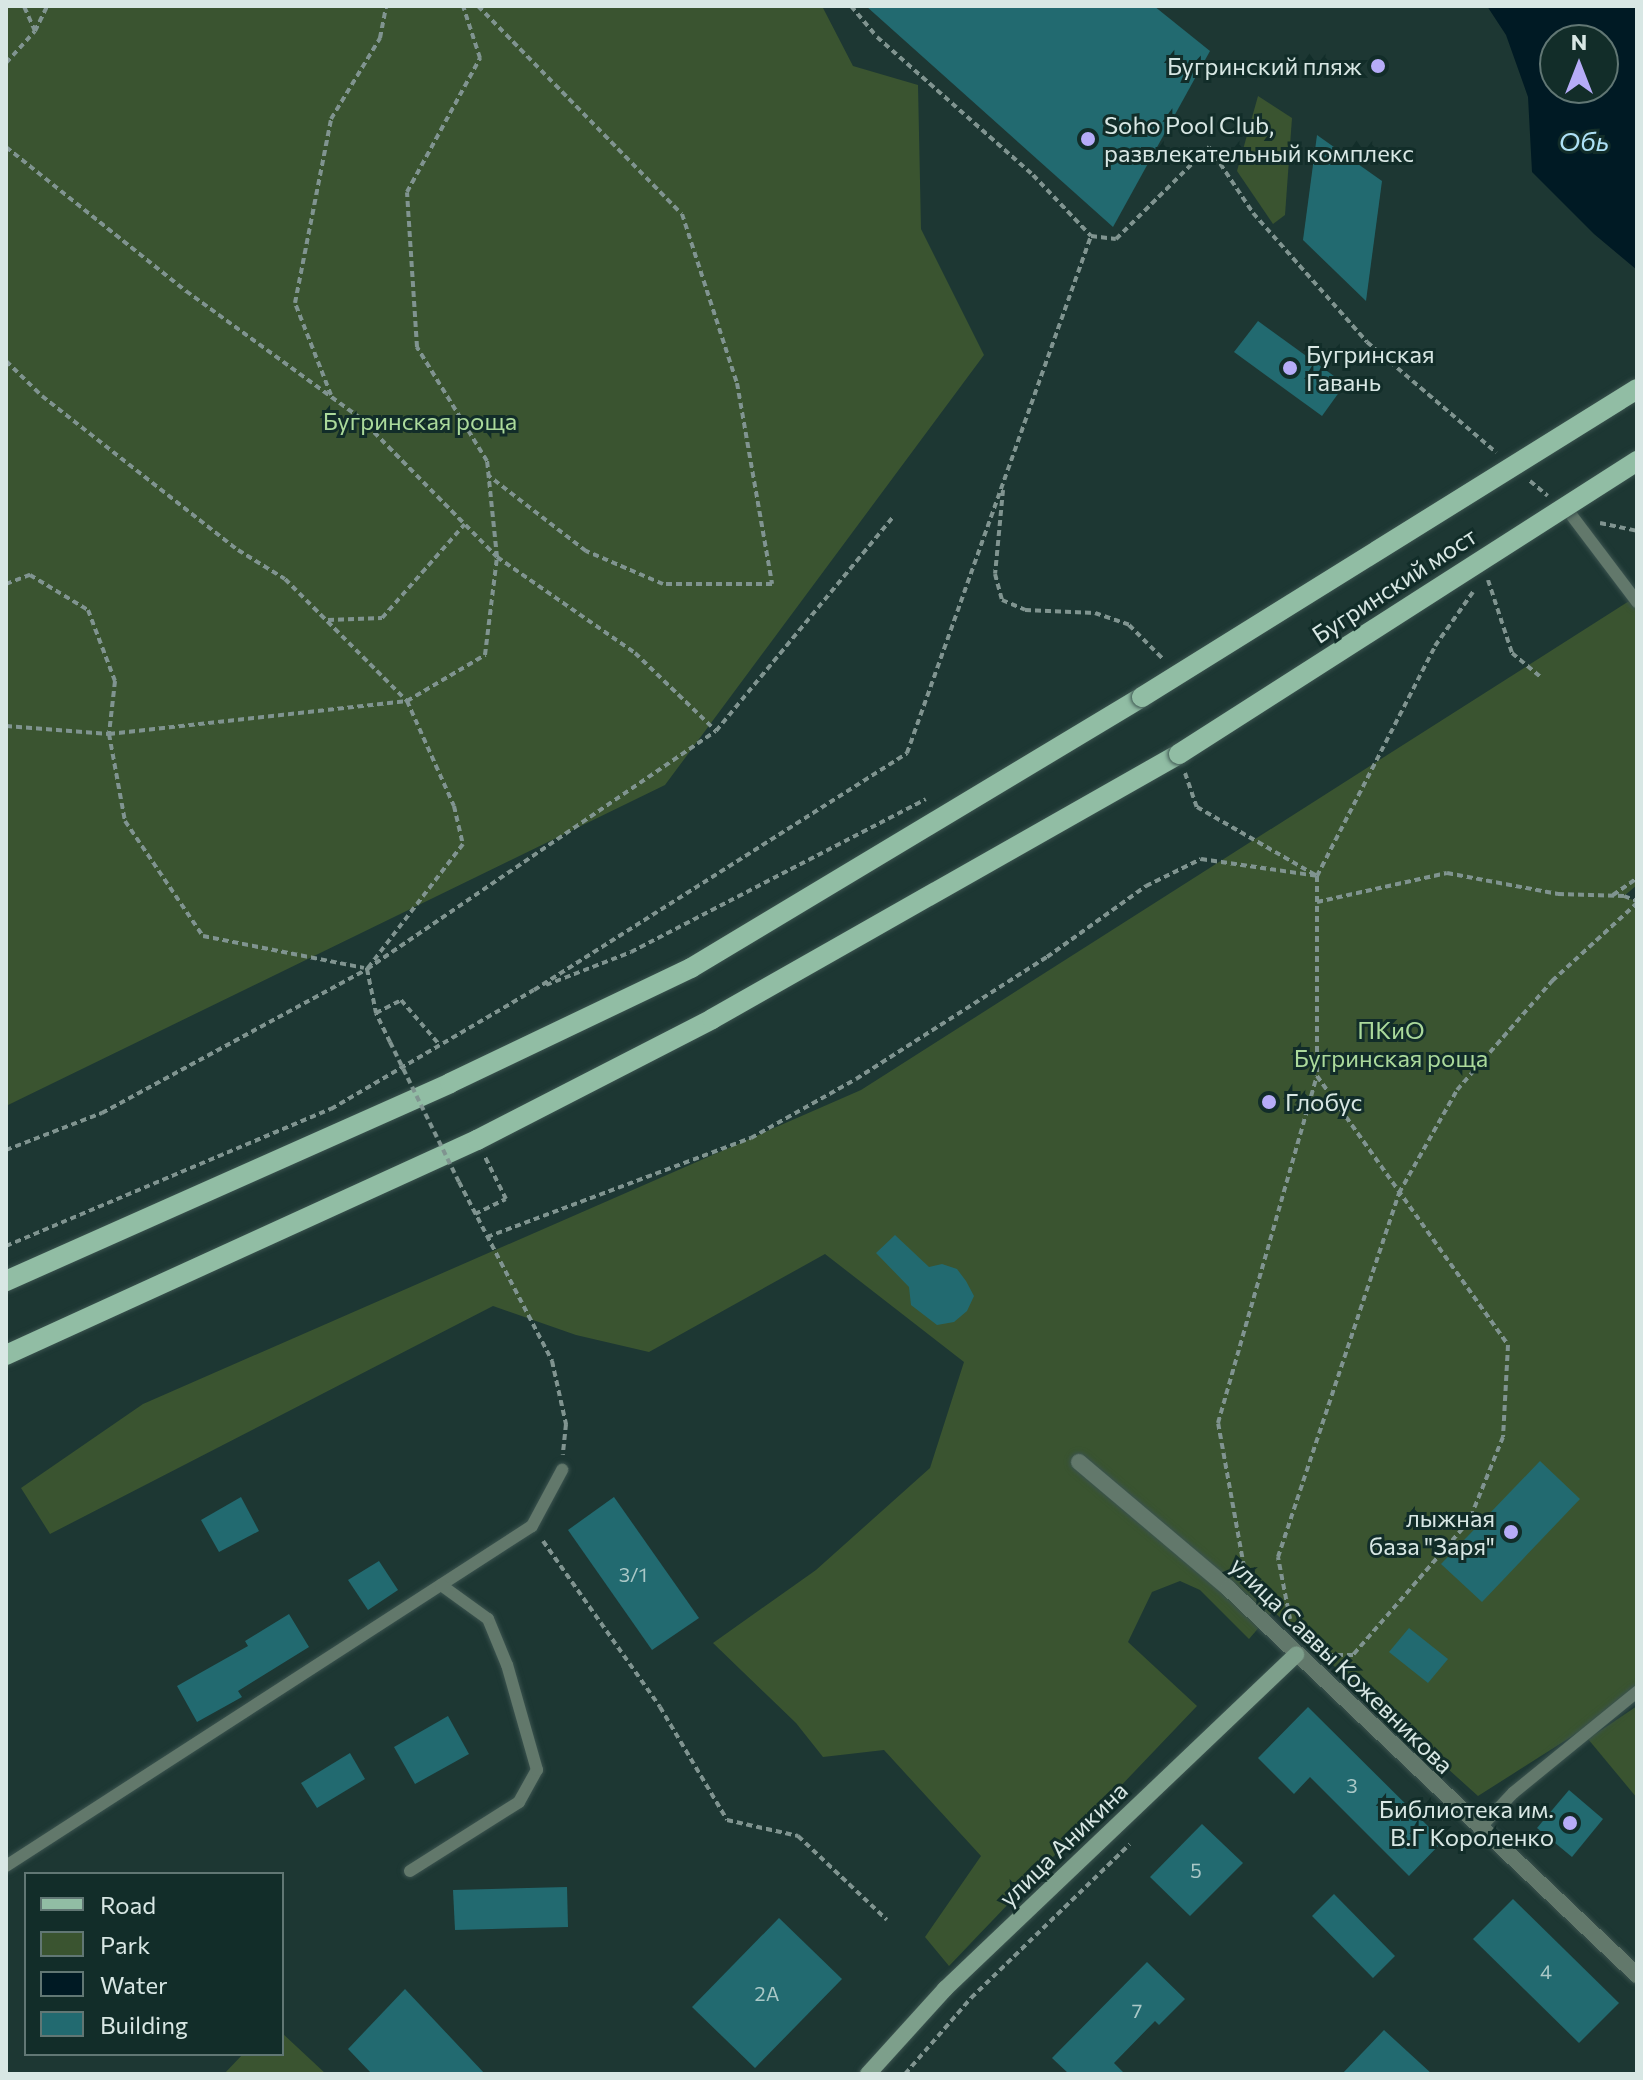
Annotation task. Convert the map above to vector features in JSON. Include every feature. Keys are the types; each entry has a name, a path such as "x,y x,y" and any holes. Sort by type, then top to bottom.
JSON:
{"main road":[{"path":"6,1281 450,1083 691,968 1142,697 1637,389"},
{"name":"Бугринский мост","path":"6,1355 477,1140 712,1019 1179,754 1637,461"}],"street":[{"name":"улица Саввы Кожевникова","path":"1079,1462 1228,1588 1479,1829 1637,1975"},
{"name":"улица Аникина","path":"868,2074 945,1989 1296,1655"}],"lane":[{"path":"1572,516 1637,602"},
{"path":"6,1866 532,1526 562,1470"},
{"path":"410,1871 519,1802 537,1770 507,1665 488,1619 441,1585"},
{"path":"1479,1829 1513,1793 1637,1692"}],"path":[{"path":"24,6 35,31"},
{"path":"6,63 35,31 47,6"},
{"path":"331,397 295,303 331,119 380,38 386,6"},
{"path":"6,726 109,734 407,701 485,655 497,557 487,461 417,347 407,192 480,58 463,6"},
{"path":"478,6 682,214 737,383 772,584 663,584 586,551 489,476"},
{"path":"851,6 877,37 1033,175 1091,236 1116,239 1209,147 1253,213 1367,342 1500,455"},
{"path":"6,147 186,291 360,418 497,557 635,653 716,731"},
{"path":"6,1246 331,1109 534,990 907,753 1091,236"},
{"path":"6,361 42,396 238,550 285,579 407,701 454,806 463,844 367,969 376,1013 552,1361 566,1424 562,1470"},
{"path":"1524,475 1572,516 1637,531"},
{"path":"1003,482 995,574 1002,600 1025,610 1095,613 1129,625 1167,663"},
{"path":"6,1150 102,1113 367,969 716,731 893,517"},
{"path":"328,620 382,618 465,524"},
{"path":"1486,574 1512,653 1542,678"},
{"path":"6,584 30,575 88,610 115,681 109,734 125,821 203,936 367,969"},
{"path":"1228,1588 1244,1567 1218,1423 1317,1076 1317,876 1435,646"},
{"path":"1179,754 1197,807 1317,876"},
{"path":"534,990 631,952 937,793"},
{"path":"487,1237 751,1138 856,1079 1035,966 1146,886 1201,859 1317,876"},
{"path":"1317,902 1447,873 1558,894 1611,896 1637,902"},
{"path":"1611,896 1637,878"},
{"path":"1317,1076 1399,1193 1508,1345 1503,1437 1469,1521 1353,1655 1296,1655 1278,1557 1399,1193 1457,1090 1552,981 1637,902"},
{"path":"376,1013 401,1000 439,1044"},
{"path":"475,1214 506,1199 477,1140"},
{"path":"532,1526 660,1707 727,1820 798,1836 887,1920"},
{"path":"905,2074 971,1998 1131,1842"}],"green space":[{"name":"Бугринская роща","path":"6,6 822,6 853,66 918,85 921,229 984,355 665,785 6,1106"},
{"path":"1258,96 1292,118 1285,215 1273,224 1237,171"},
{"name":"ПКиО Бугринская роща","path":"1637,596 1637,885 1624,896 1637,902 1637,1695 1478,1796 1273,1611 1249,1639 1200,1590 1180,1581 1152,1592 1128,1642 1197,1706 949,1966 925,1937 981,1856 884,1750 823,1757 796,1723 713,1643 816,1570 930,1468 964,1362 825,1254 649,1352 576,1335 493,1306 50,1534 21,1488 143,1404 861,1090"},
{"path":"1637,1706 1637,1798 1588,1739"},
{"path":"284,2035 326,2074 224,2074 241,2056 284,2056"}],"water":[{"name":"Обь","path":"1487,6 1637,6 1637,270 1594,234 1532,172 1528,97 1506,35"}],"building":[{"name":"Soho Pool Club, развлекательный комплекс","path":"866,6 1154,6 1210,51 1113,227"},
{"path":"1317,135 1382,181 1366,301 1303,240"},
{"name":"Бугринская Гавань","path":"1258,321 1345,384 1322,416 1234,352"},
{"path":"895,1235 929,1267 942,1264 957,1269 966,1281 974,1296 967,1311 954,1322 937,1325 911,1305 909,1287 876,1253"},
{"name":"лыжная база \"Заря\"","path":"1540,1461 1580,1499 1482,1602 1441,1564"},
{"path":"241,1497 259,1531 219,1552 201,1520"},
{"path":"614,1497 699,1618 652,1650 568,1530"},
{"path":"379,1561 398,1590 368,1610 348,1580"},
{"path":"289,1614 309,1647 238,1691 242,1697 197,1722 177,1686 248,1646 245,1641"},
{"path":"1409,1628 1448,1659 1428,1683 1389,1652"},
{"path":"1308,1707 1443,1841 1409,1876 1310,1777 1294,1794 1258,1758"},
{"path":"448,1716 469,1754 415,1784 394,1747"},
{"path":"350,1753 365,1779 317,1808 301,1783"},
{"name":"Библиотека им. В.Г Короленко","path":"1569,1790 1603,1819 1572,1857 1537,1828"},
{"path":"1202,1824 1243,1863 1190,1916 1150,1877"},
{"path":"567,1887 568,1927 455,1930 453,1890"},
{"path":"1334,1894 1395,1956 1373,1978 1312,1916"},
{"path":"1513,1899 1619,2003 1579,2043 1473,1939"},
{"path":"779,1918 842,1979 755,2068 692,2007"},
{"path":"1147,1962 1185,1999 1159,2025 1155,2021 1114,2063 1125,2074 1069,2074 1052,2058"},
{"path":"405,1989 485,2074 372,2074 348,2049"},
{"path":"1384,2030 1432,2074 1342,2074"}],"place":[{"name":"Бугринский пляж","path":"1378,66"},
{"name":"Soho Pool Club, развлекательный комплекс","path":"1088,139"},
{"name":"Бугринская Гавань","path":"1290,368"},
{"name":"Глобус","path":"1269,1102"},
{"name":"лыжная база \"Заря\"","path":"1511,1532"},
{"name":"Библиотека им. В.Г Короленко","path":"1570,1823"}]}
